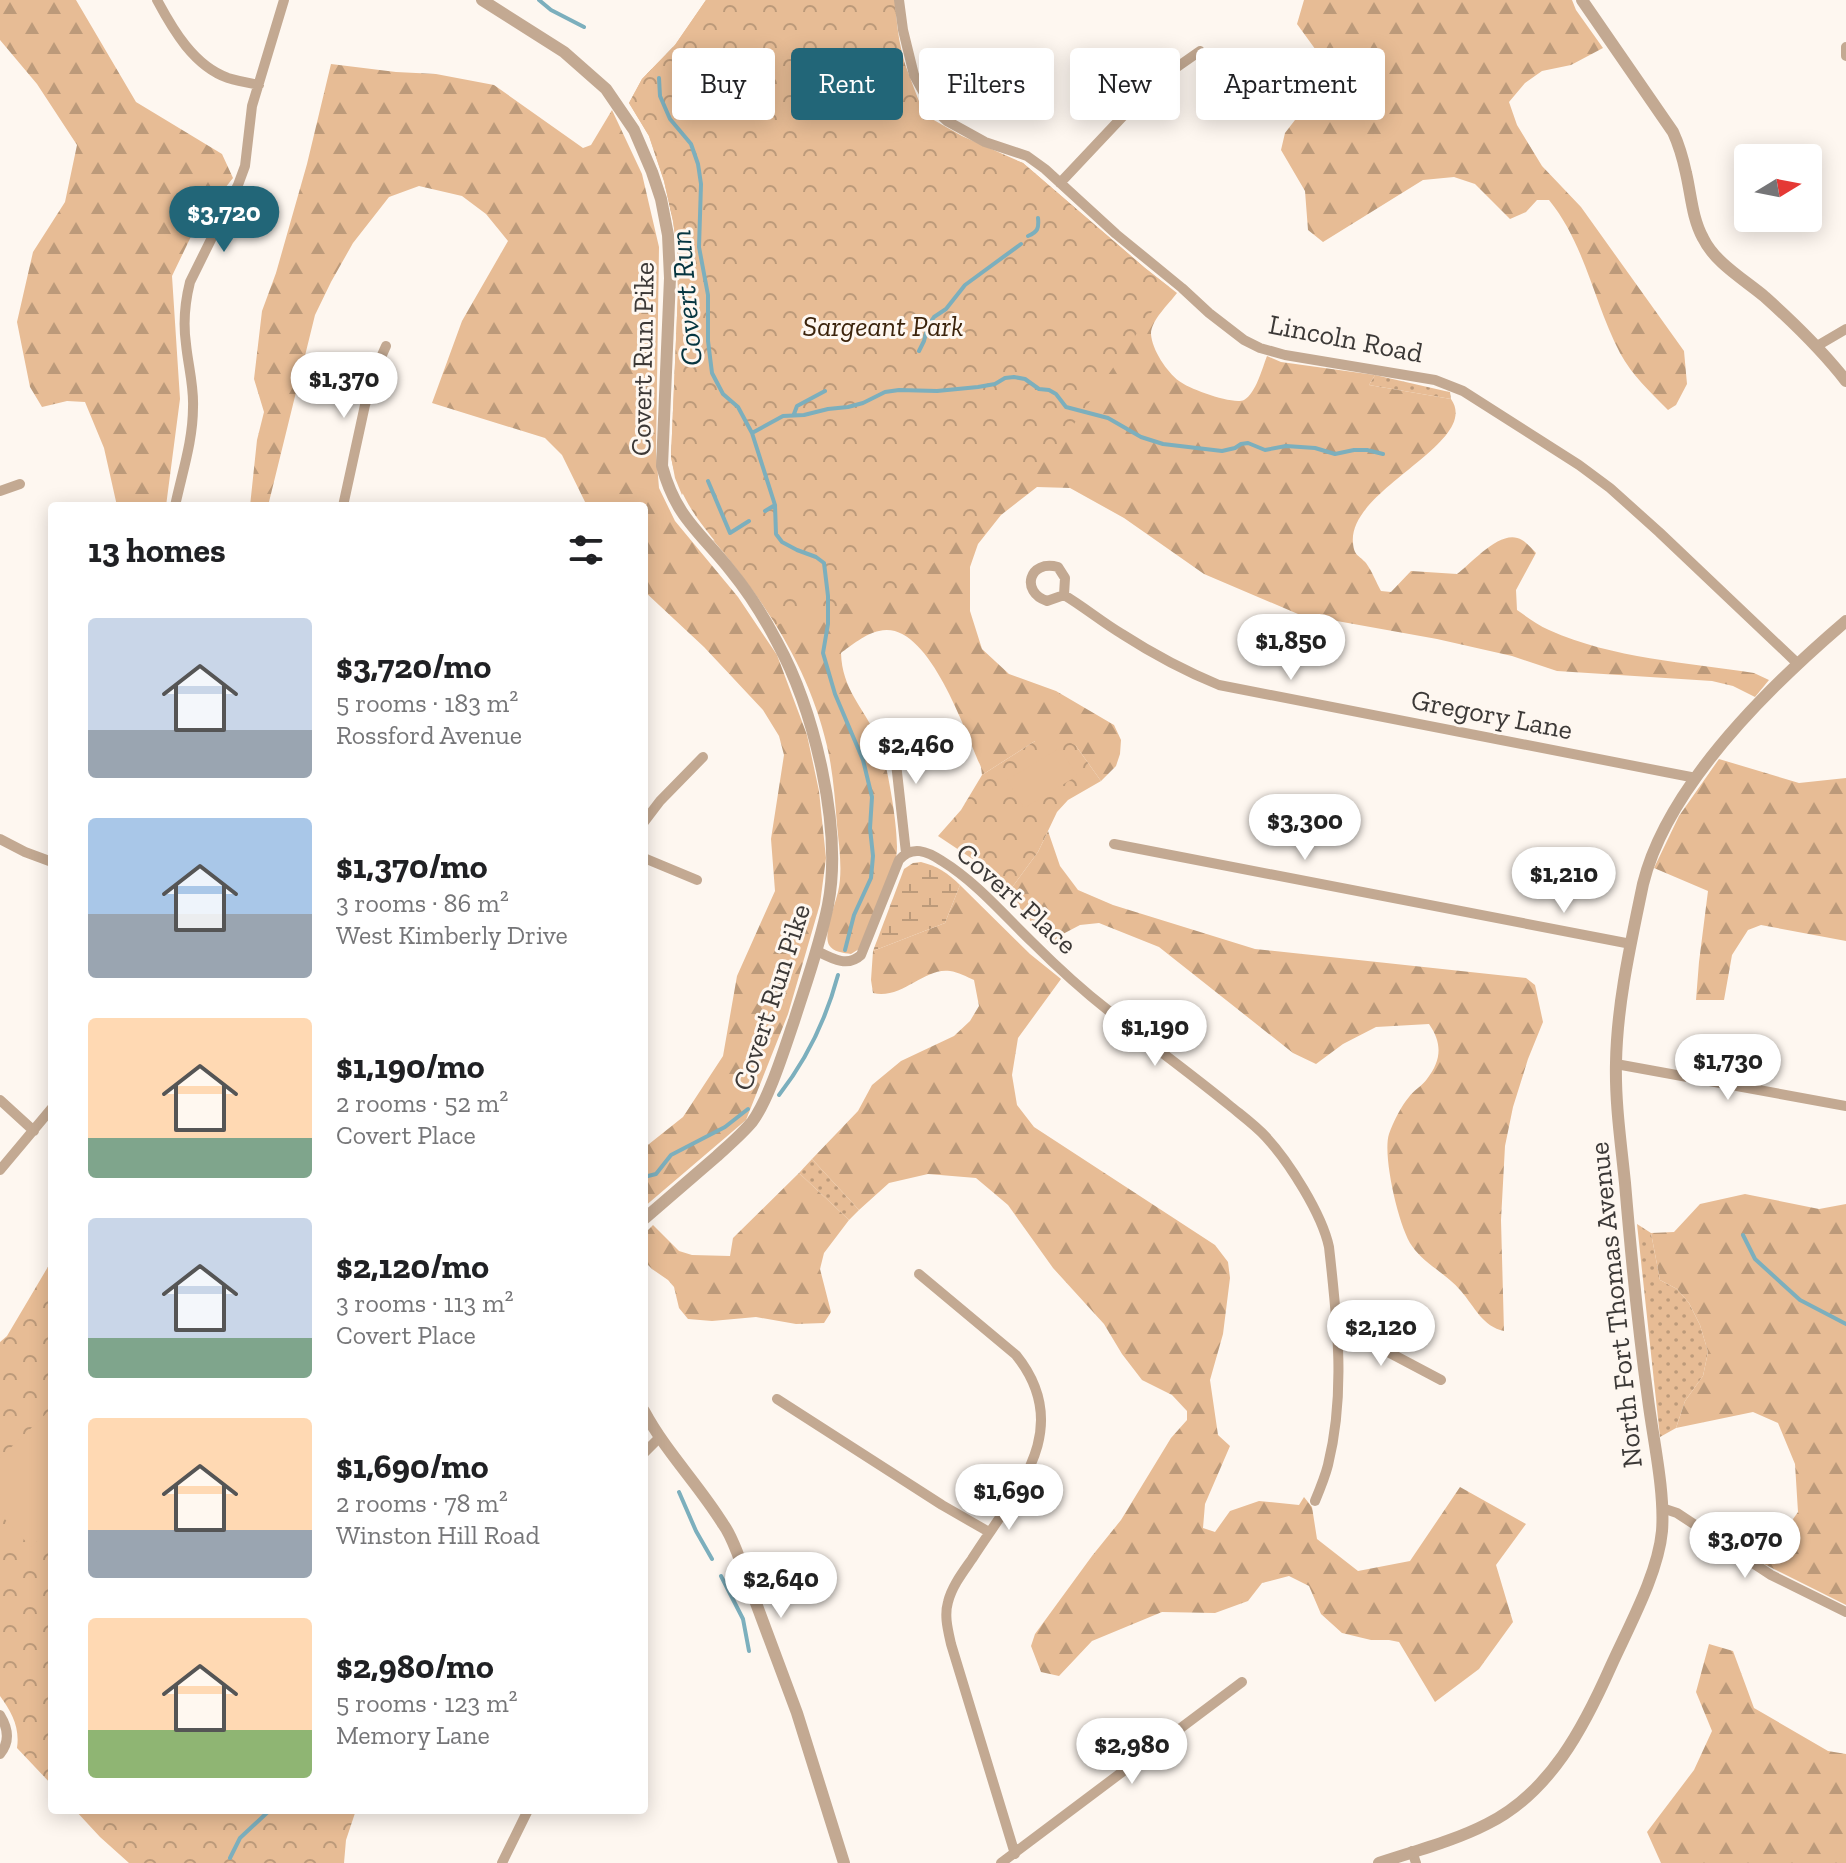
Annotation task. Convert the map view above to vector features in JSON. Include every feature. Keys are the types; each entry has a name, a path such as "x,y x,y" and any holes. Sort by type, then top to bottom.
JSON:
{"street":[{"path":"157,0 179,38 207,65 228,78 259,85"},
{"path":"176,502 189,449 194,408 185,341 187,295 190,282 245,166 252,106 284,0"},
{"name":"Covert Run Pike","path":"482,0 564,52 606,89 634,130 661,199 668,235 670,278 662,466 668,488 693,528 759,609 793,672 812,729 827,804 833,871 828,905 817,951 782,1055 757,1114 731,1143 648,1216"},
{"name":"Lincoln Road","path":"899,0 914,75 931,106 947,121 985,142 1027,156 1045,169 1244,340 1285,355 1435,380 1463,391 1610,488 1797,663"},
{"path":"1582,0 1673,132 1703,238 1720,259 1817,346 1846,381"},
{"path":"1846,47 1846,56"},
{"path":"1060,183 1140,98 1196,54"},
{"path":"1817,346 1846,329"},
{"path":"344,502 365,405 386,346"},
{"path":"0,491 20,484"},
{"name":"Gregory Lane","path":"1064,595 1161,658 1219,685 1696,778"},
{"name":"North Fort Thomas Avenue","path":"1379,1863 1414,1857 1503,1815 1529,1794 1570,1746 1600,1692 1647,1585 1659,1548 1662,1508 1635,1286 1618,1117 1616,1064 1618,1019 1631,944 1648,863 1681,799 1749,714 1797,663 1846,621"},
{"path":"817,951 845,962 856,960 861,955 893,873 906,853 895,754 887,729"},
{"path":"648,817 703,757"},
{"path":"0,839 48,861"},
{"path":"1114,844 1631,944"},
{"name":"Covert Place","path":"906,853 921,850 942,861 969,882 1054,964 1266,1137 1306,1193 1329,1247 1339,1349 1334,1436 1328,1468 1315,1501"},
{"path":"648,860 697,880"},
{"path":"1616,1064 1846,1106"},
{"path":"0,1100 34,1131"},
{"path":"0,1170 48,1113"},
{"path":"919,1274 1009,1347 1029,1373 1038,1394 1042,1421 1036,1455 951,1593 947,1609 947,1627 1015,1854"},
{"path":"1337,1325 1441,1380"},
{"path":"777,1399 989,1532"},
{"path":"648,1418 725,1526 737,1552 797,1713 844,1863"},
{"path":"648,1449 660,1437"},
{"path":"1662,1508 1677,1513 1771,1575 1846,1612"},
{"path":"1001,1863 1242,1682"},
{"path":"0,1715 7,1737 0,1754"},
{"path":"502,1863 526,1814"}],"green space":[{"path":"0,0 76,0 136,102 222,154 233,178 198,222 172,276 180,399 167,502 116,502 104,448 85,402 67,401 42,407 30,387 17,322 33,252 65,202 77,145 37,84 0,40"},
{"name":"Sargeant Park","path":"706,0 895,0 901,48 791,48 791,120 903,120 903,55 919,101 919,120 932,120 940,132 1023,163 1177,293 1157,318 1151,334 1161,360 1184,384 1221,398 1244,400 1255,386 1267,356 1281,362 1375,375 1369,385 1451,399 1455,416 1448,432 1370,504 1357,523 1354,550 1368,566 1381,591 1391,592 1411,571 1457,574 1497,542 1514,537 1524,541 1536,553 1516,590 1517,610 1541,626 1574,640 1624,653 1754,673 1769,680 1755,697 1733,686 1712,681 1557,671 1512,656 1437,639 1298,614 1204,574 1124,518 1070,488 1037,487 1001,515 978,544 970,567 970,611 982,649 1009,674 1056,691 1114,725 1121,740 1116,766 1101,781 1076,746 1035,741 982,775 955,705 929,659 913,642 897,632 879,631 859,640 841,653 842,666 849,687 881,746 892,797 897,848 892,869 859,949 851,954 833,949 827,934 838,892 840,858 831,765 819,717 809,689 782,636 750,586 713,540 717,541 701,459 682,495 675,478 671,457 677,249 664,181 649,136 629,103 642,79 672,48 672,120 775,120 775,48 672,48"},
{"name":"Sargeant Park","path":"706,0 895,0 900,48 791,48 791,120 903,120 903,59 919,101 919,120 934,120 1023,163 1169,287 1065,437 913,583 776,625 748,582 696,517 675,474 671,457 677,249 664,181 649,136 629,103 642,79 672,48 672,120 775,120 775,48 672,48"},
{"path":"1304,0 1572,0 1603,48 1571,65 1542,71 1525,83 1509,102 1517,125 1542,166 1581,207 1684,351 1687,384 1676,405 1668,410 1642,383 1620,353 1572,235 1549,200 1537,200 1526,212 1510,219 1475,184 1454,177 1423,180 1323,242 1308,230 1305,191 1281,150 1285,133 1295,120 1385,120 1385,48 1314,48 1297,24"},
{"path":"331,64 436,74 494,85 583,148 591,145 612,110 642,174 659,247 656,452 659,488 675,521 738,597 777,655 807,735 819,791 826,858 820,904 788,1014 746,1120 648,1204 648,1145 683,1117 723,1056 737,976 775,891 771,839 784,755 779,736 763,710 704,647 648,595 648,502 585,502 562,455 545,438 432,403 462,321 508,241 486,214 462,196 419,186 389,197 353,243 315,315 269,502 250,502 257,440 264,412 254,379 262,311 307,164"},
{"path":"1375,375 1450,392 1451,399 1369,385"},
{"path":"1062,737 1076,746 1101,781 1068,800 1057,812 1038,852 1008,893 977,862 938,836 961,810 982,775 1035,741"},
{"path":"1060,748 1077,776 1024,808 1007,780"},
{"path":"1719,759 1799,783 1846,778 1846,941 1761,925 1748,930 1732,955 1724,1000 1696,1000 1708,891 1654,868 1679,816"},
{"path":"1048,831 1060,866 1078,890 1113,905 1255,949 1526,978 1535,985 1543,1022 1513,1107 1505,1146 1501,1220 1504,1331 1485,1321 1455,1285 1417,1253 1407,1237 1397,1208 1387,1144 1403,1105 1435,1066 1437,1038 1429,1024 1376,1027 1343,1044 1316,1064 1293,1053 1159,947 1099,923 1080,925 1050,945 1008,893 1038,852"},
{"path":"921,862 942,870 960,885 945,923 873,951 904,869"},
{"path":"960,885 1030,954 1061,979 1018,1038 1012,1075 1017,1105 1034,1127 1215,1245 1228,1262 1230,1278 1223,1334 1210,1380 1218,1435 1230,1446 1205,1504 1203,1528 1215,1532 1230,1511 1259,1501 1299,1505 1304,1497 1312,1507 1317,1539 1358,1571 1410,1561 1460,1487 1526,1524 1496,1565 1513,1622 1479,1669 1435,1702 1399,1642 1342,1633 1321,1614 1309,1586 1289,1576 1262,1583 1248,1601 1215,1613 1162,1612 1092,1641 1059,1676 1041,1672 1031,1646 1035,1634 1121,1520 1171,1438 1187,1420 1187,1411 1172,1395 1142,1380 1104,1324 1053,1268 1008,1205 976,1178 928,1174 889,1183 859,1210 812,1159 858,1111 872,1085 901,1061 954,1036 970,1021 979,1006 974,980 950,971 931,974 894,992 873,993 873,951 945,923"},
{"path":"812,1159 859,1210 849,1220 799,1173"},
{"path":"799,1173 849,1220 824,1253 820,1269 831,1312 824,1323 796,1324 756,1317 712,1321 688,1319 679,1308 674,1287 648,1265 648,1230 653,1225 679,1251 692,1255 730,1256 733,1238"},
{"path":"1745,1194 1819,1209 1846,1204 1846,1605 1762,1563 1798,1512 1795,1464 1778,1423 1753,1412 1676,1428 1685,1401 1703,1376 1708,1352 1689,1303 1677,1289 1660,1280 1651,1233 1674,1232 1700,1204"},
{"path":"1637,1224 1651,1233 1660,1280 1677,1289 1689,1303 1708,1352 1703,1376 1685,1401 1676,1428 1660,1437"},
{"path":"48,1267 48,1781 17,1748 14,1720 0,1696 0,1342 7,1336"},
{"path":"48,1412 48,1532 31,1547 0,1514 0,1458"},
{"path":"1709,1644 1733,1651 1754,1708 1828,1751 1846,1754 1846,1863 1661,1863 1647,1832 1694,1770 1712,1731 1696,1692"},
{"path":"79,1814 355,1814 346,1840 344,1863 129,1863"}],"waterway":[{"name":"Covert Run","path":"539,0 551,10 584,27"},
{"name":"Covert Run","path":"659,78 660,96 670,119 691,144 698,164 701,184 699,247 708,295 712,373 723,394 738,407 752,433 775,505 776,534 782,542 824,563 828,624 823,653 835,694 863,760 872,797 871,878 854,915 845,950"},
{"path":"1028,236 1037,229 1038,218"},
{"path":"919,351 934,317 946,309 965,285 1021,244"},
{"path":"752,433 783,416 848,407 885,392 978,387 1014,377 1056,394 1066,407 1108,418 1141,437 1163,444 1222,451 1248,443 1265,450 1286,446 1315,448 1335,454 1354,450 1383,454"},
{"path":"794,414 797,406 825,391"},
{"path":"708,481 730,533 749,521"},
{"path":"765,511 775,505"},
{"name":"Covert Run","path":"779,1095 814,1038 828,1008 838,975"},
{"name":"Covert Run","path":"648,1176 656,1174 671,1155 725,1127 748,1109"},
{"path":"1743,1235 1755,1259 1800,1300 1846,1324"},
{"name":"Covert Run","path":"679,1492 712,1559"},
{"name":"Covert Run","path":"721,1576 743,1619 749,1651"},
{"path":"230,1858 240,1838 266,1814"}]}
